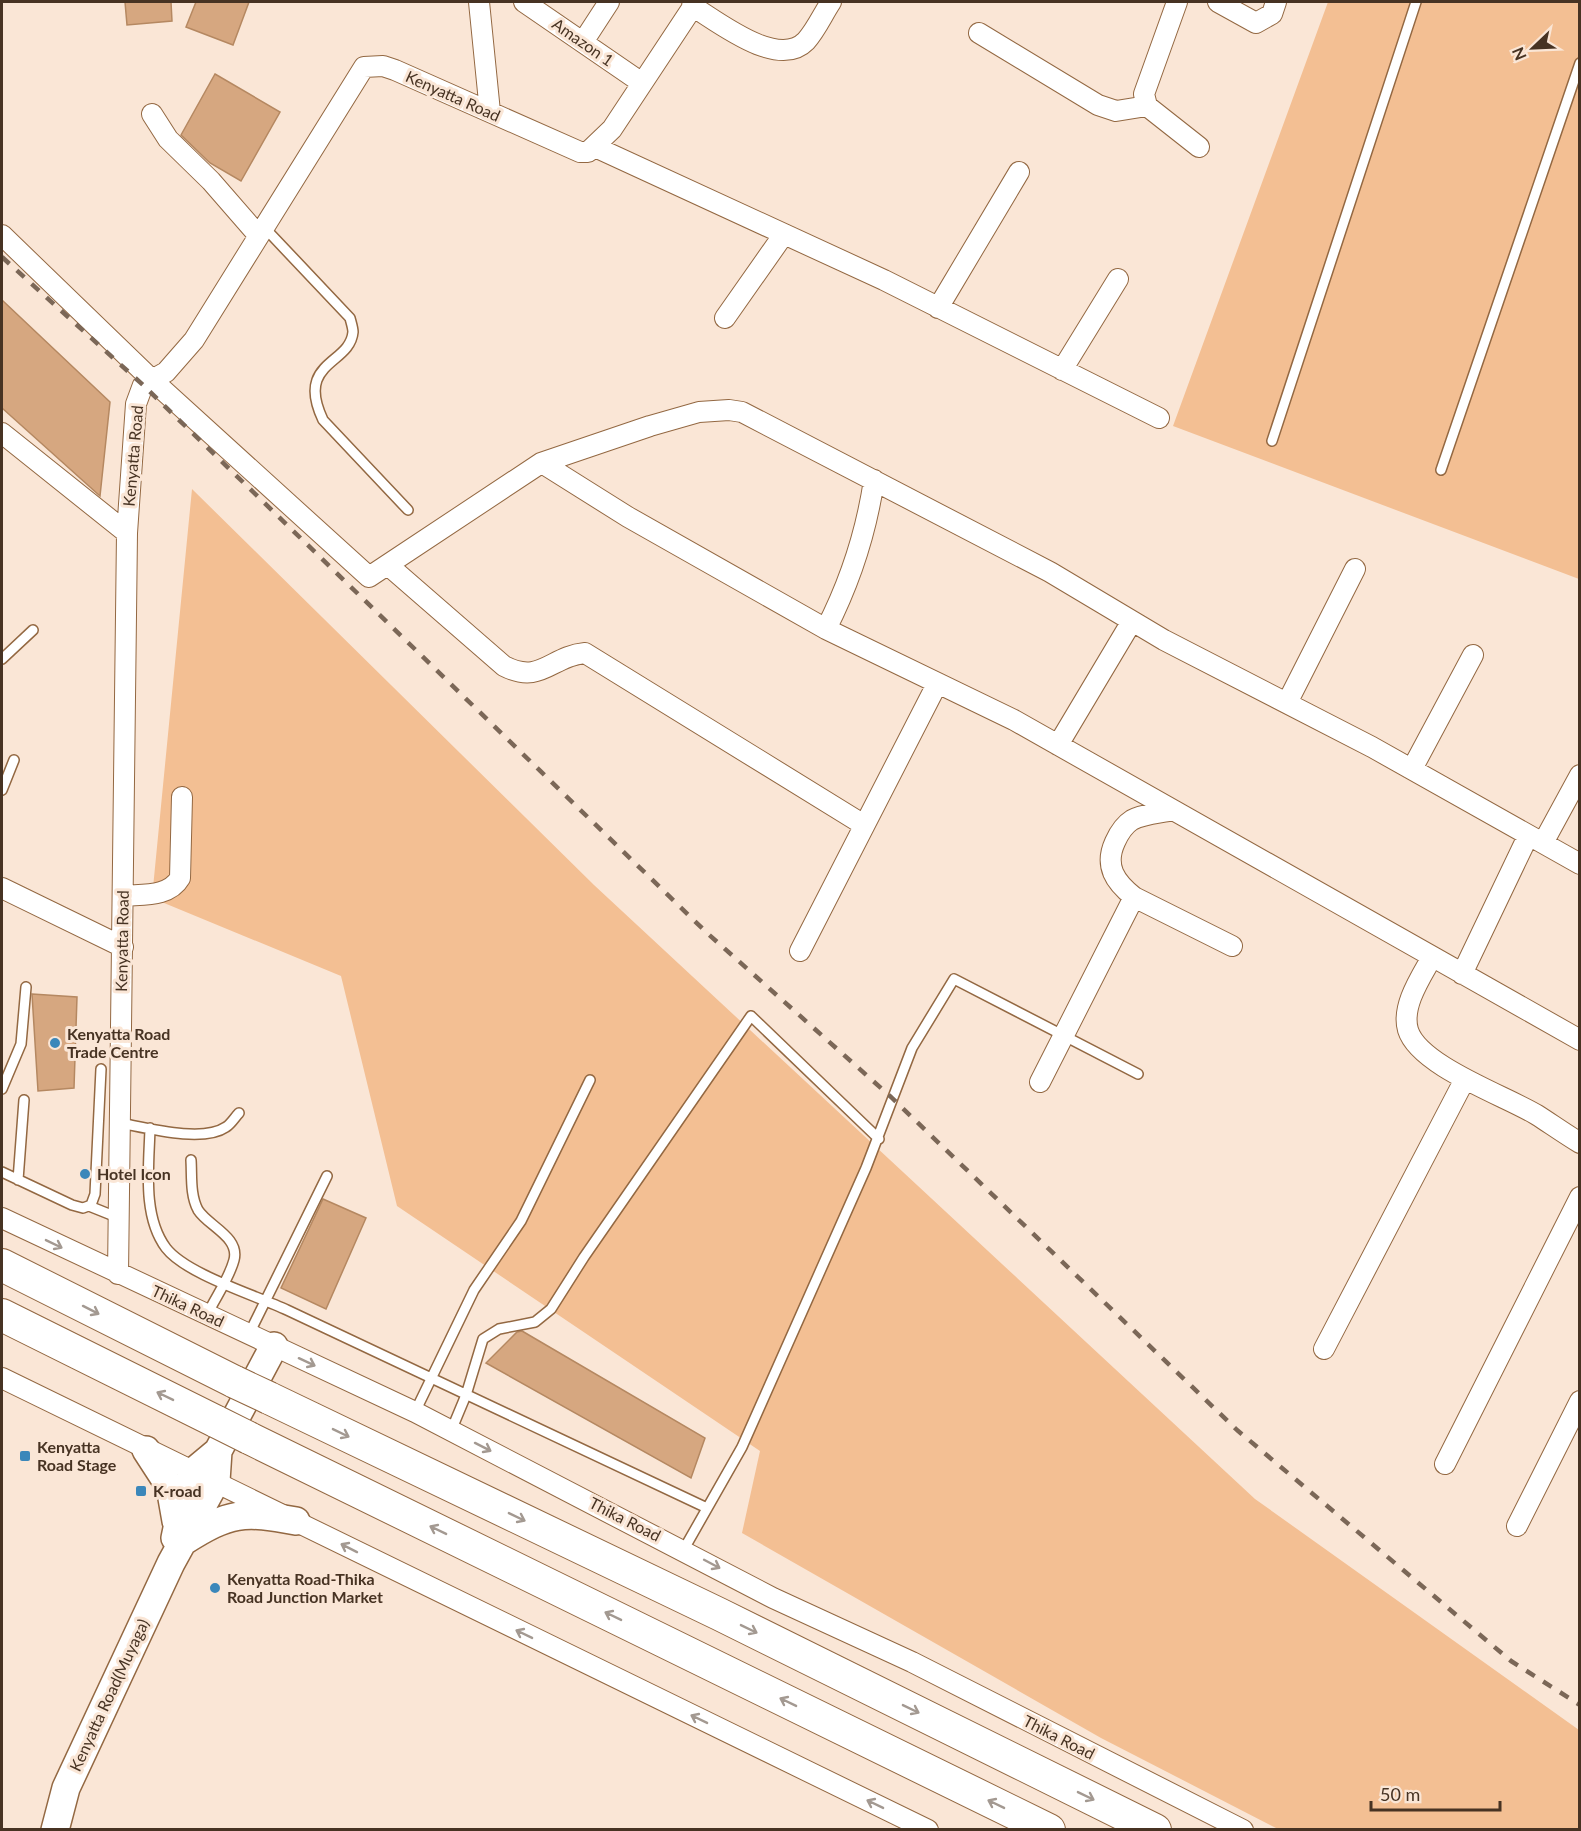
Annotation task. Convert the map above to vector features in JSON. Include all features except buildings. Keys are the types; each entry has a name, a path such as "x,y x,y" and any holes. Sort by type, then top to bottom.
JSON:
{"highway":[{"path":"2,1265 235,1382 719,1614 1155,1830"},
{"path":"2,1315 218,1436 249,1438 1049,1830"}],"main road":[{"path":"177,1543 205,1476 218,1436 274,1346"},
{"path":"146,1450 170,1487 177,1543"},
{"path":"177,1543 231,1516 266,1515 296,1521"},
{"name":"Kenyatta Road(Muyaga)","path":"55,1830 66,1788 177,1543"}],"street":[{"path":"479,2 489,112"},
{"name":"Amazon 1","path":"524,2 642,83"},
{"path":"583,42 609,2"},
{"path":"831,2 805,42 794,48 779,50 753,43 694,4 612,129 595,147 784,234 1159,418"},
{"path":"1178,2 1144,94 1147,106 1198,147"},
{"path":"1218,2 1256,23 1272,14 1276,2"},
{"path":"979,33 1098,105 1116,111 1147,106"},
{"name":"Kenyatta Road","path":"118,1274 126,533 136,404 143,385 166,372 194,340 364,67 383,66 395,70 580,152 588,152 595,147"},
{"path":"152,114 168,140 260,231"},
{"path":"938,308 1019,172"},
{"path":"725,318 784,234"},
{"path":"2,235 152,380 369,577 389,566 462,514 542,463 650,426 699,412 729,410 757,417 1050,572 1164,640 1412,769 1580,864"},
{"path":"1062,370 1118,279"},
{"path":"2,433 126,533"},
{"path":"542,463 628,517 826,629 1058,745 1580,1040"},
{"path":"826,629 849,584 857,560 868,521 874,480"},
{"path":"389,566 504,666 519,674 532,673 544,670 569,655 585,653 864,825"},
{"path":"1287,703 1354,569"},
{"path":"1058,745 1132,621"},
{"path":"1412,769 1473,655"},
{"path":"800,951 937,684"},
{"path":"1462,974 1535,839 1580,775"},
{"path":"123,896 167,891 175,887 180,878 182,797"},
{"path":"1173,810 1135,818 1125,825 1110,853 1110,868 1121,887 1134,897 1232,946"},
{"path":"2,888 123,947"},
{"path":"1041,1082 1134,897"},
{"path":"1432,957 1415,989 1407,1016 1408,1029 1414,1042 1426,1054 1465,1079 1536,1114 1580,1143"},
{"path":"1324,1349 1465,1079"},
{"path":"1444,1464 1580,1197"},
{"name":"Thika Road","path":"2,1218 415,1412 684,1549 773,1598 912,1662 1244,1830"},
{"path":"2,1378 928,1830"},
{"path":"1517,1526 1580,1401"}],"lane":[{"path":"1272,441 1416,2"},
{"path":"1441,470 1580,63"},
{"path":"260,231 350,318 353,332 348,344 322,370 315,385 315,403 323,420 408,510"},
{"path":"2,659 33,630"},
{"path":"2,790 14,760"},
{"path":"684,1549 742,1447 879,1139 891,1097 912,1048 954,979 1137,1074"},
{"path":"2,1089 21,1044 26,987"},
{"path":"451,1431 466,1395 483,1339 500,1329 535,1322 551,1309 584,1257 751,1016 879,1139"},
{"path":"89,1206 95,1194 101,1069"},
{"path":"415,1412 433,1379 474,1290 521,1221 590,1080"},
{"path":"18,1180 24,1100"},
{"path":"120,1123 199,1134 214,1132 226,1127 239,1113"},
{"path":"150,1128 148,1187 155,1224 166,1247 184,1265 266,1300 707,1508"},
{"path":"191,1160 193,1197 198,1209 234,1248 234,1259 207,1315"},
{"path":"2,1172 72,1205 83,1208 89,1206 119,1218"},
{"path":"249,1334 327,1176"}],"shaded area":[{"path":"1328,2 1579,2 1579,579 1173,426"},
{"path":"192,489 594,885 1255,1499 1579,1730 1579,1829 1278,1829 1101,1738 742,1533 760,1451 397,1206 341,976 152,898"}],"railway":[{"path":"2,257 143,385 706,932 891,1097 1237,1430 1511,1661 1580,1705"}],"place":[{"name":"Kenyatta Road Trade Centre","path":"55,1043"},
{"name":"Hotel Icon","path":"85,1174"},
{"name":"Kenyatta Road Stage","path":"25,1456"},
{"name":"K-road","path":"141,1491"},
{"name":"Kenyatta Road-Thika Road Junction Market","path":"215,1588"}]}
